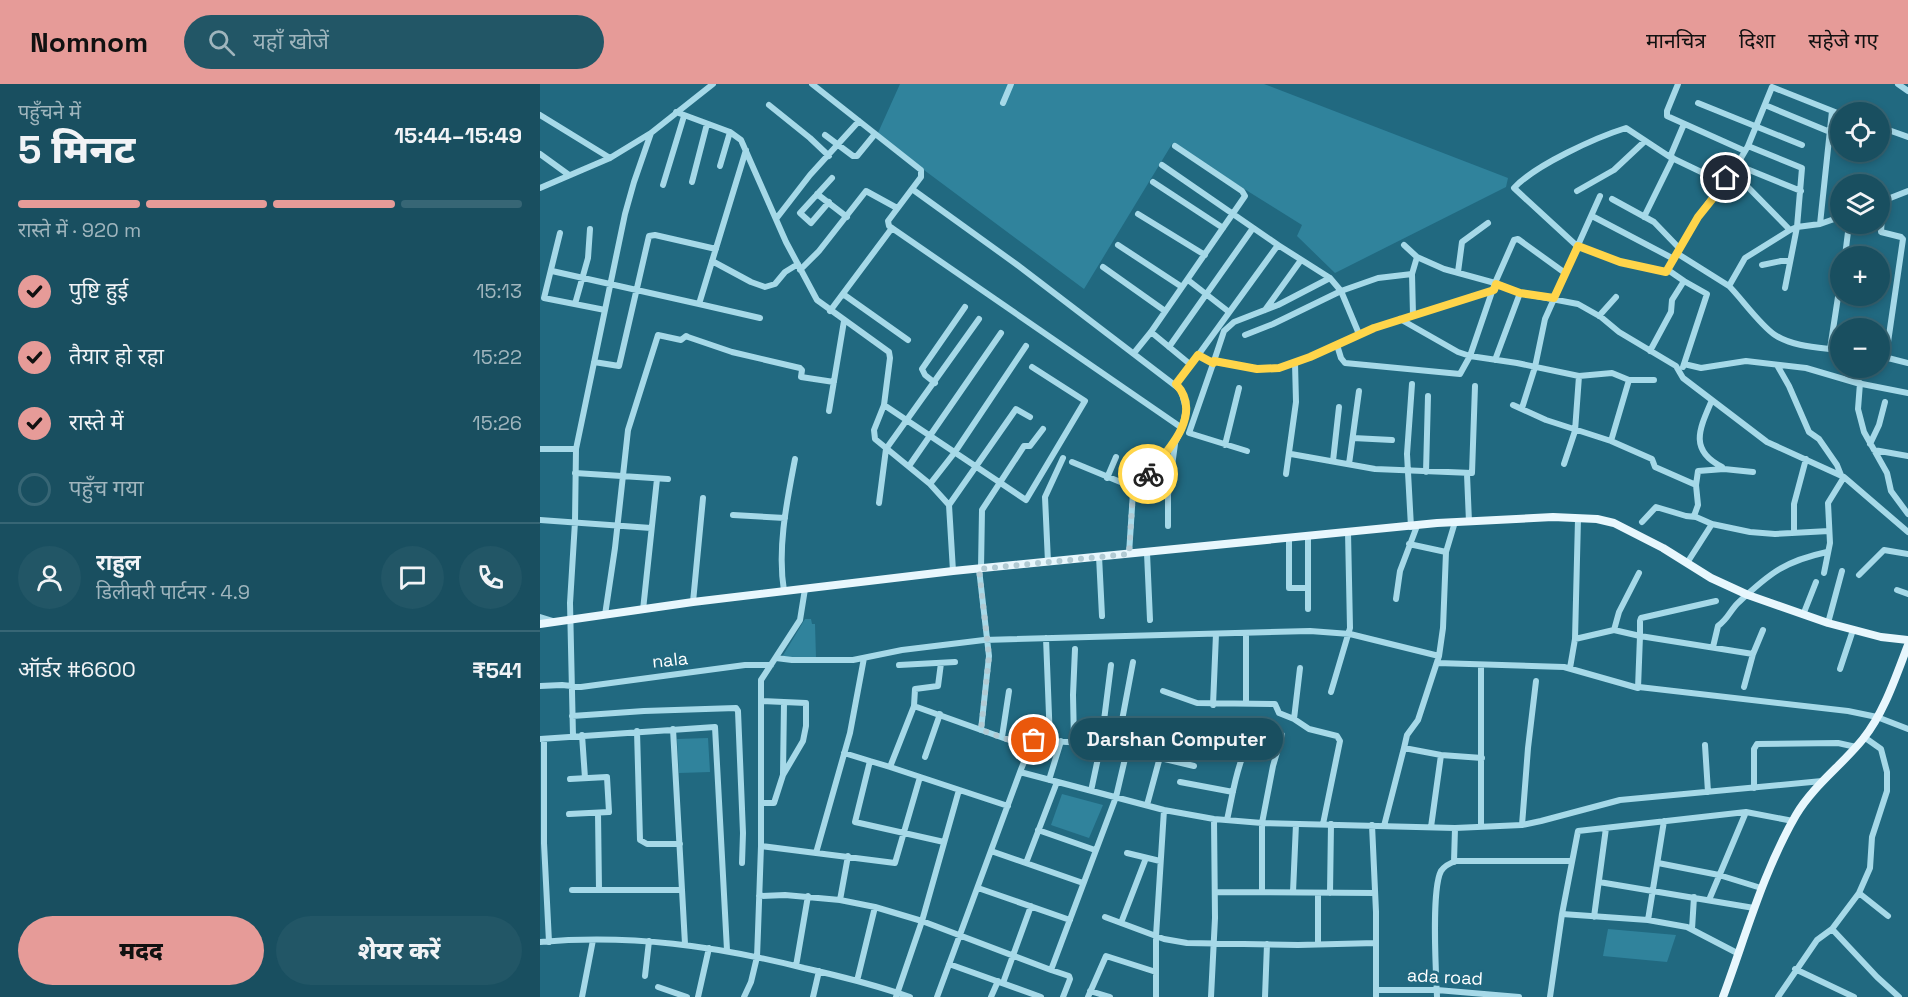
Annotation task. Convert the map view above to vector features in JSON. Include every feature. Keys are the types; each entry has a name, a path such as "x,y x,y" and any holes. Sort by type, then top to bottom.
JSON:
{"main road":[{"path":"540,624 693,602 879,582 953,571 1455,522 1553,518 1597,519 1614,523 1663,548 1711,578 1748,595 1803,615 1881,638 1908,640"},
{"path":"1723,997 1761,888 1782,841 1802,807 1822,782 1856,747 1877,717 1908,645"}],"street":[{"path":"540,188 610,158 651,133 713,84"},
{"path":"812,84 921,170 921,177 888,221 889,226 1182,429"},
{"path":"1003,103 1011,84"},
{"path":"1678,84 1666,114 1669,118 1802,168 1797,227 1785,288"},
{"path":"1898,84 1908,91"},
{"path":"1722,184 1672,158 1629,128 1622,129 1550,162 1514,187 1578,246 1620,262 1664,272 1668,270 1698,217 1736,168 1772,86 1830,110"},
{"path":"1698,103 1802,145"},
{"path":"769,105 829,156"},
{"path":"1765,105 1830,132 1821,224"},
{"path":"676,112 730,132 741,140 776,219 817,300 889,352 884,405 874,430 875,439 930,484 949,505"},
{"path":"540,115 610,158"},
{"path":"663,185 684,116"},
{"path":"776,219 810,175 859,121"},
{"path":"692,182 707,124"},
{"path":"1644,217 1672,158 1684,124"},
{"path":"1890,131 1908,137"},
{"path":"720,166 730,132"},
{"path":"573,736 570,619 576,449 633,182 651,133"},
{"path":"825,135 853,156 859,156 875,134"},
{"path":"1577,191 1614,170 1645,141"},
{"path":"1134,353 1188,280 1245,193 1175,146"},
{"path":"699,304 746,149"},
{"path":"540,154 569,175"},
{"path":"1162,165 1330,278 1341,291 1359,334"},
{"path":"1736,168 1801,190"},
{"path":"1736,168 1736,175 1790,230"},
{"path":"829,202 811,223 800,212 831,178"},
{"path":"1153,182 1222,228"},
{"path":"912,189 1016,264 1181,390 1186,409 1182,429 1175,443 1132,494 1129,554"},
{"path":"712,261 765,287 775,284 785,272 799,267 819,251 866,191 897,208"},
{"path":"1890,198 1908,191"},
{"path":"818,194 847,217"},
{"path":"1522,408 1535,367 1545,319 1600,196"},
{"path":"1612,199 1658,225 1677,254"},
{"path":"1138,214 1204,255"},
{"path":"1592,216 1677,254 1729,286 1775,335 1800,345 1830,349"},
{"path":"1729,286 1746,258 1790,230 1830,221"},
{"path":"1458,272 1462,242 1488,223"},
{"path":"830,311 892,228"},
{"path":"1169,347 1253,228"},
{"path":"575,304 584,278 590,249 590,229"},
{"path":"560,233 544,298 605,310"},
{"path":"1889,234 1903,239 1886,356 1908,363"},
{"path":"594,362 619,366 647,239 651,235 716,249"},
{"path":"1337,345 1345,363 1462,374 1516,239 1566,273"},
{"path":"1118,245 1182,287"},
{"path":"1176,384 1278,245"},
{"path":"1404,245 1417,257 1495,287 1578,304 1676,366 1683,378 1767,442 1842,476 1908,532"},
{"path":"1413,315 1412,274 1417,257"},
{"path":"1265,310 1301,260"},
{"path":"1762,266 1790,261"},
{"path":"1103,267 1165,311"},
{"path":"1668,270 1707,294 1681,373"},
{"path":"552,271 760,318"},
{"path":"1245,335 1341,291 1378,278 1412,274"},
{"path":"1247,451 1189,433 1213,362 1228,327 1234,322 1265,310 1330,278"},
{"path":"1188,280 1229,312"},
{"path":"1650,351 1671,312 1672,300 1683,281"},
{"path":"1198,355 1213,362 1257,369 1279,368 1359,334 1495,287"},
{"path":"1496,360 1520,293"},
{"path":"843,294 908,340"},
{"path":"1599,316 1616,297"},
{"path":"935,383 925,375 922,369 965,307"},
{"path":"879,503 886,449 979,319"},
{"path":"1400,319 1458,352 1470,356 1579,376 1612,373 1629,380 1654,380"},
{"path":"829,411 844,321"},
{"path":"1151,332 1191,365"},
{"path":"909,466 1001,333"},
{"path":"605,615 631,419 658,335 681,339 688,337 732,352 800,368 801,377 834,382"},
{"path":"930,484 955,452 1026,346"},
{"path":"1684,364 1701,368 1746,362 1814,369 1858,383 1908,393"},
{"path":"1286,474 1291,454 1296,402 1295,363"},
{"path":"1777,365 1809,432 1820,440 1838,465 1842,476 1828,503 1830,543 1824,573"},
{"path":"884,405 1024,500 1027,499 1085,403 1084,400 1032,367"},
{"path":"1564,464 1575,431 1579,376"},
{"path":"1858,378 1858,409 1863,432 1887,473 1891,491 1908,514"},
{"path":"1611,441 1629,380"},
{"path":"1396,599 1400,571 1414,526 1407,471 1412,384"},
{"path":"1291,454 1375,469 1472,473 1475,386"},
{"path":"1225,445 1239,388"},
{"path":"1349,464 1359,391"},
{"path":"1426,472 1428,396"},
{"path":"1712,400 1702,423 1700,444 1707,459 1724,469"},
{"path":"1872,447 1885,402"},
{"path":"1513,405 1575,431 1611,441 1652,459 1655,466 1696,485"},
{"path":"1333,461 1339,407"},
{"path":"953,571 949,505 1016,409 1030,417"},
{"path":"981,730 988,670 980,569 981,515 984,506 1024,446 1030,446 1043,429"},
{"path":"1353,438 1392,440"},
{"path":"1168,526 1168,495 1175,443"},
{"path":"1872,447 1908,456"},
{"path":"540,449 576,449"},
{"path":"1107,478 1116,457"},
{"path":"1048,562 1045,497 1063,458"},
{"path":"784,591 782,566 785,518 795,459"},
{"path":"1794,533 1794,504 1806,459"},
{"path":"1072,462 1135,488"},
{"path":"1694,516 1698,505 1697,473 1700,470 1724,469 1753,472"},
{"path":"575,472 668,479"},
{"path":"1467,474 1469,522"},
{"path":"643,610 657,479"},
{"path":"693,602 703,498"},
{"path":"1642,522 1654,507 1694,516 1712,524 1750,532 1775,534 1829,531"},
{"path":"733,515 785,518"},
{"path":"1571,664 1575,639 1578,519"},
{"path":"540,520 651,528"},
{"path":"1384,825 1407,735 1418,720 1439,656 1443,628 1446,552 1455,522"},
{"path":"1687,563 1712,524"},
{"path":"1331,692 1349,637 1348,532"},
{"path":"1308,535 1308,609"},
{"path":"1289,537 1289,588 1307,588"},
{"path":"1409,544 1446,552"},
{"path":"1859,575 1884,550 1908,554"},
{"path":"1713,647 1718,626 1726,620 1735,606 1781,567 1827,552"},
{"path":"1147,553 1150,620"},
{"path":"1099,556 1102,616"},
{"path":"1828,623 1842,571"},
{"path":"1614,630 1619,612 1639,573"},
{"path":"1803,615 1816,582"},
{"path":"744,997 751,982 757,957 761,680 800,620 805,589"},
{"path":"1897,590 1908,594"},
{"path":"1639,684 1641,618 1716,601"},
{"path":"540,617 553,621"},
{"path":"1575,639 1614,630 1754,654"},
{"path":"1744,687 1762,630"},
{"path":"1840,669 1853,630"},
{"name":"nala","path":"540,686 572,687 773,662 853,660 902,650 986,640 1310,631 1439,656"},
{"path":"1246,633 1246,703"},
{"path":"1214,705 1216,634"},
{"path":"1046,638 1050,741"},
{"path":"1074,742 1075,649"},
{"path":"816,853 844,753 864,658"},
{"path":"899,665 955,662"},
{"path":"1117,747 1133,662"},
{"path":"890,767 914,706 916,688 939,685 941,663"},
{"path":"1437,663 1571,664 1621,684 1639,684 1848,711 1877,717 1908,729"},
{"path":"1091,791 1101,744 1111,665"},
{"path":"1480,827 1481,665"},
{"path":"1294,719 1300,668"},
{"path":"1522,825 1536,681"},
{"path":"1002,737 1009,691"},
{"path":"1163,691 1197,703 1214,705 1275,704 1279,713 1309,729 1337,736 1340,739 1327,824 1330,893"},
{"path":"761,701 784,703 803,701 806,703 806,726 802,741 783,775 774,803 761,803"},
{"path":"783,775 784,703"},
{"path":"914,706 1029,747"},
{"path":"572,716 736,708 742,800 742,863"},
{"path":"925,757 940,714"},
{"path":"1227,820 1239,766 1247,743 1252,738 1257,719"},
{"path":"937,997 1029,747 1034,740 1037,726"},
{"path":"549,942 543,888 542,739 715,727 727,951"},
{"path":"673,729 685,944"},
{"path":"637,731 641,842 680,844"},
{"path":"582,735 585,778"},
{"path":"1262,892 1262,823 1273,766 1282,735"},
{"path":"1778,997 1817,940 1832,929 1859,893 1869,868 1872,837 1887,791 1887,772 1881,748 1864,737"},
{"path":"1034,740 1101,744 1194,766"},
{"path":"1049,780 1061,741"},
{"path":"1754,788 1754,749 1757,744 1838,743 1856,747"},
{"path":"1705,745 1708,792"},
{"path":"1404,748 1442,755 1482,758"},
{"path":"1051,970 1116,797 1127,750"},
{"path":"844,753 1008,806"},
{"path":"1431,828 1442,755"},
{"path":"1147,805 1160,757"},
{"path":"870,761 855,822 904,835 944,842"},
{"path":"1020,772 1164,810 1214,819 1262,823 1431,828 1522,825 1620,800 1822,782"},
{"path":"569,814 609,812 608,777 570,779"},
{"path":"760,846 895,863 920,777"},
{"path":"1026,863 1057,782"},
{"path":"1180,782 1233,792"},
{"path":"897,995 922,921 959,790"},
{"path":"1156,997 1156,936 1164,810"},
{"path":"1550,997 1562,914 1578,831 1746,812 1793,821"},
{"path":"1709,900 1746,812"},
{"path":"598,813 599,890"},
{"path":"1211,997 1215,892 1214,819"},
{"path":"1648,920 1664,821"},
{"path":"1293,892 1296,824"},
{"path":"1372,825 1376,993"},
{"path":"1454,862 1455,828"},
{"path":"1594,916 1606,828"},
{"path":"1038,830 1095,850"},
{"path":"991,851 1083,883"},
{"path":"1127,853 1160,861"},
{"path":"840,900 848,856"},
{"path":"1121,923 1146,858"},
{"path":"1437,993 1435,918 1438,883 1442,871 1448,864 1454,862 1571,861"},
{"path":"1659,863 1719,875 1761,888"},
{"path":"1599,882 1754,908"},
{"path":"978,888 1070,920"},
{"path":"572,890 682,890"},
{"path":"1215,892 1375,893"},
{"path":"1318,892 1318,944"},
{"path":"1859,893 1888,916"},
{"path":"759,896 808,896 840,900 875,907 922,921 1070,978 1063,997"},
{"path":"796,966 808,896"},
{"path":"1692,928 1694,897"},
{"path":"992,997 1013,955 1031,906"},
{"path":"857,981 875,907"},
{"path":"1562,914 1648,920 1692,928 1739,954"},
{"path":"1105,917 1164,939 1187,943 1376,943"},
{"path":"1832,929 1899,997"},
{"path":"582,997 593,940"},
{"path":"540,942 593,940 685,944 819,971 910,997"},
{"path":"645,976 649,941"},
{"path":"1265,997 1267,944"},
{"path":"698,997 709,948"},
{"path":"1110,997 1089,994 1106,956 1156,972"},
{"path":"949,964 1041,997"},
{"path":"1795,969 1854,997"},
{"path":"813,997 819,971"},
{"path":"658,987 687,997"},
{"name":"ada road","path":"1376,993 1519,997"}],"shaded area":[{"path":"900,84 1264,84 1508,178 1506,187 1335,273 1297,236 1302,225 1172,144 1084,289 877,135"},
{"path":"805,619 811,619 812,624 815,624 816,658 782,657"},
{"path":"708,738 710,772 679,773 677,739"},
{"path":"1062,794 1103,805 1089,838 1051,825"},
{"path":"1608,929 1676,935 1667,962 1603,956"}],"way so far":[{"path":"1034,740 1029,747 981,730 989,656 979,569 1129,554 1133,492 1148,474"}],"place":[{"name":"Darshan Computer","path":"1034,740"}],"route":[{"path":"1148,474 1175,443 1182,429 1186,409 1181,390 1176,384 1198,355 1213,363 1214,361 1257,369 1279,368 1310,357 1374,328 1494,290 1496,284 1520,293 1554,298 1578,246 1620,262 1666,272 1698,217 1722,187 1726,178"}]}
